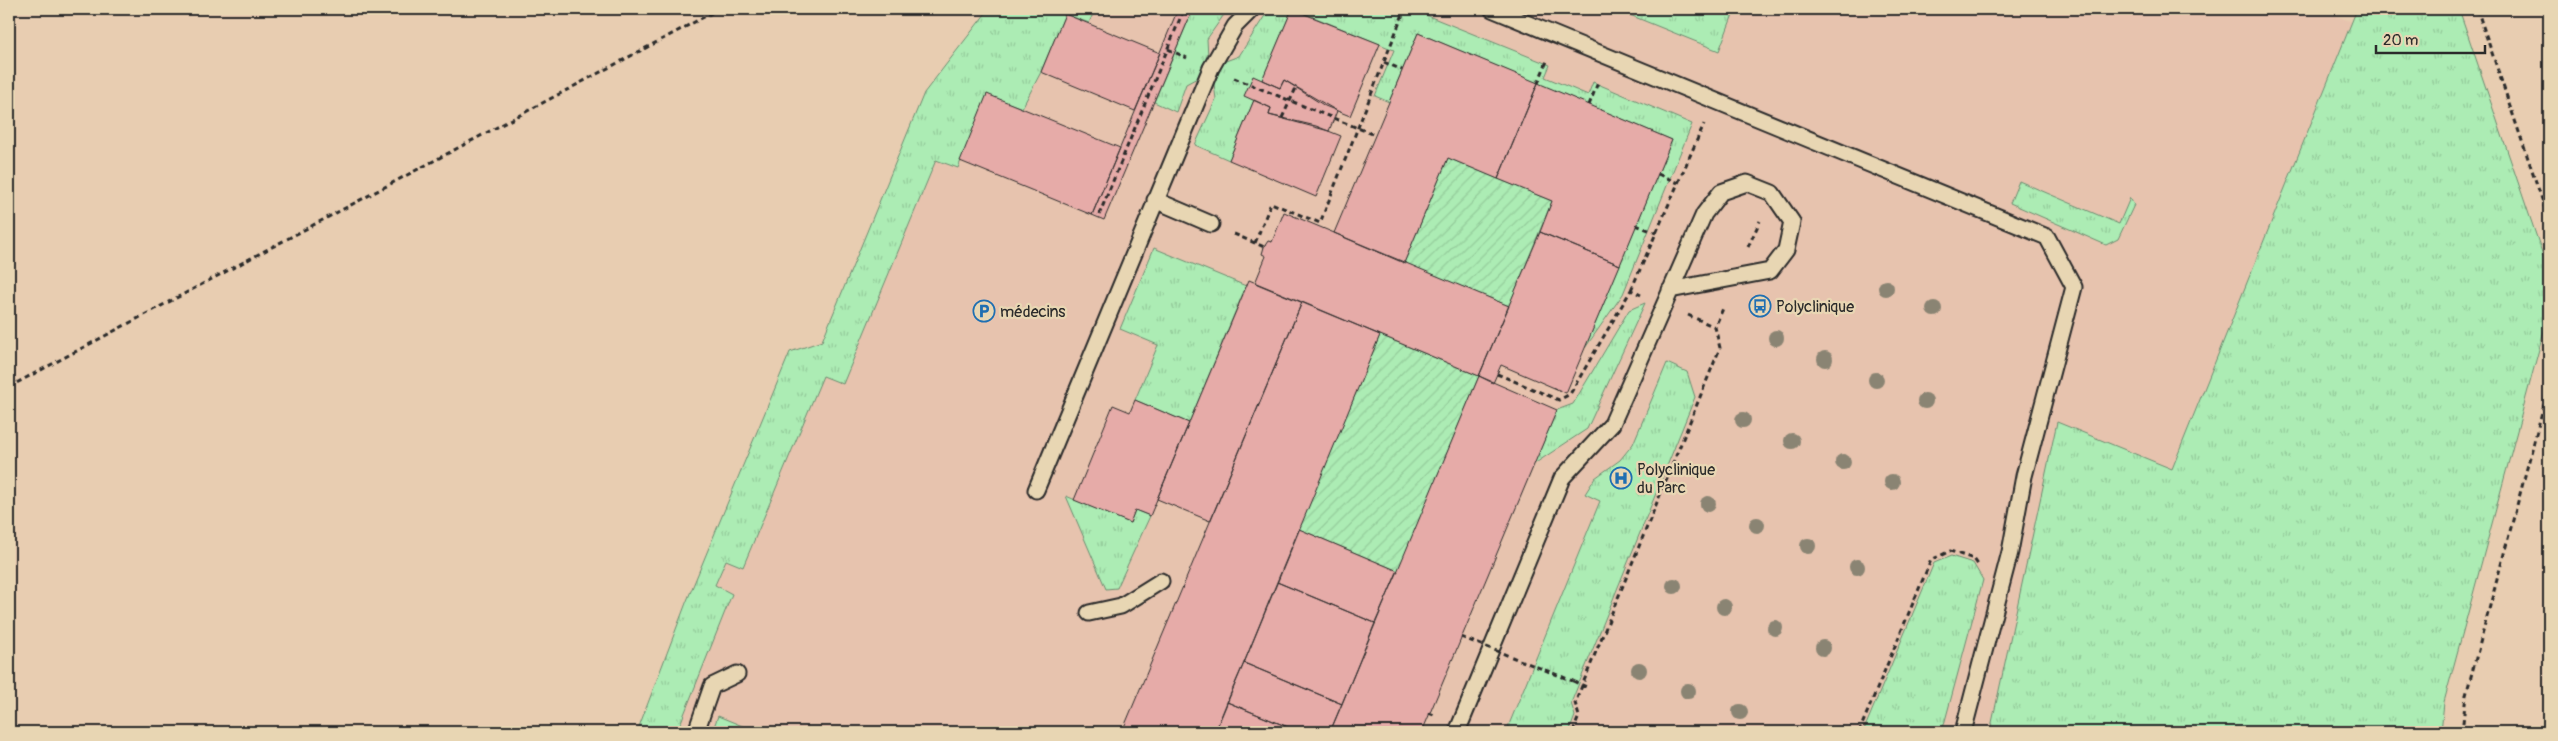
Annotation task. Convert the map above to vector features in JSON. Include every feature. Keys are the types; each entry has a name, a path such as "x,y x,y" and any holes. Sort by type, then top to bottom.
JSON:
{"lane":[{"path":"1036,490 1211,68 1235,26 1252,9"},
{"path":"1492,9 2047,237 2074,287 2024,476 2010,552 1963,732"},
{"path":"1457,732 1562,478 1612,424 1670,290 1704,214 1720,192 1748,183 1772,193 1792,222 1786,250 1770,271 1670,290"},
{"path":"1155,200 1211,224"},
{"path":"1089,613 1121,606 1161,581"},
{"path":"696,732 712,686 737,674"}],"path":[{"path":"9,386 719,9"},
{"path":"1099,215 1184,9"},
{"path":"1255,243 1271,203 1320,223 1405,9"},
{"path":"2477,9 2549,220"},
{"path":"1168,49 1375,135"},
{"path":"1384,62 1402,70"},
{"path":"1282,118 1296,88"},
{"path":"1497,374 1559,400 1570,394 1631,290 1715,99"},
{"path":"1658,174 1678,183"},
{"path":"1573,732 1578,716 1575,704 1720,348 1715,327 1772,193"},
{"path":"1211,224 1264,247"},
{"path":"1636,225 1656,233"},
{"path":"1631,290 1715,327"},
{"path":"2462,732 2466,695 2549,386"},
{"path":"1859,732 1931,560 1950,551 1966,556 1974,560 1983,573 2001,586"},
{"path":"1462,637 1589,688"}],"shaded area":[{"name":"Polyclinique du Parc","path":"989,9 2318,9 2352,22 2459,9 2549,273 2549,312 2444,702 2441,732 637,732 686,603 790,352 822,341 924,93"}],"green space":[{"path":"989,9 1095,9 1089,23 1065,14 1041,72 1022,108 987,95 958,168 936,160 843,384 823,376 743,567 726,560 715,585 732,594 677,732 637,732 686,603 790,352 822,341 924,93"},
{"path":"1193,9 1228,9 1207,39 1208,57 1201,76 1186,84 1176,112 1154,102"},
{"path":"1274,9 1292,9 1229,160 1195,145 1216,99 1214,84 1223,62 1239,56 1264,17"},
{"path":"1294,9 1411,9 1550,65 1545,77 1588,95 1593,82 1692,124 1623,294 1585,348 1672,140 1418,33 1389,102 1375,96 1394,50"},
{"path":"1615,9 1735,9 1719,51"},
{"path":"2357,9 2459,9 2549,273 2549,312 2444,702 2441,732 1990,732 2057,422 2172,469"},
{"path":"1448,158 1552,201 1509,306 1404,263"},
{"path":"2019,181 2119,224 2130,198 2134,205 2118,239 2106,245 2010,203"},
{"path":"1154,248 1246,286 1189,423 1135,400 1158,345 1120,329"},
{"path":"1645,303 1587,429 1534,464 1557,410 1573,404 1629,310"},
{"path":"1380,335 1479,376 1398,571 1299,529"},
{"path":"1667,363 1687,372 1695,397 1571,703 1575,716 1569,732 1506,732 1600,501 1585,494 1595,478 1620,460 1633,444"},
{"path":"1066,496 1130,523 1135,510 1150,516 1117,588 1106,589"},
{"path":"1951,556 1973,563 1983,580 1942,732 1863,732 1934,563"},
{"path":"718,716 757,732 712,732"}],"building":[{"path":"1178,9 1193,9 1104,220 1092,215"},
{"path":"1292,9 1380,44 1350,116 1325,106 1284,80 1280,88 1262,80"},
{"path":"1065,14 1160,53 1135,111 1041,72"},
{"path":"1418,33 1538,83 1498,179 1448,158 1404,263 1334,233"},
{"path":"1253,76 1280,88 1284,80 1337,111 1329,131 1269,115 1271,108 1244,96"},
{"path":"1538,83 1672,140 1620,265 1540,232 1552,201 1498,179"},
{"path":"987,94 1120,148 1092,215 960,161"},
{"path":"1254,100 1271,108 1269,115 1316,126 1341,136 1316,197 1229,160"},
{"path":"1284,212 1509,306 1479,376 1255,283 1266,256 1262,254 1264,247 1268,241 1272,242"},
{"path":"1540,232 1620,265 1566,393 1501,365 1493,383 1479,376"},
{"path":"1249,280 1302,302 1210,521 1157,499"},
{"path":"1302,302 1380,335 1244,663 1215,732 1122,732"},
{"path":"1479,376 1557,410 1422,732 1330,732"},
{"path":"1135,400 1189,423 1150,516 1135,510 1130,523 1074,500 1113,405 1130,412"},
{"path":"1299,529 1398,571 1375,623 1277,582"},
{"path":"1277,582 1375,623 1342,704 1244,663"},
{"path":"1244,663 1342,704 1330,732 1300,732 1227,702"},
{"path":"1227,702 1300,732 1215,732"}],"place":[{"name":"Polyclinique","path":"1760,306"},
{"name":"médecins","path":"984,311"},
{"name":"Polyclinique du Parc","path":"1621,478"}]}
